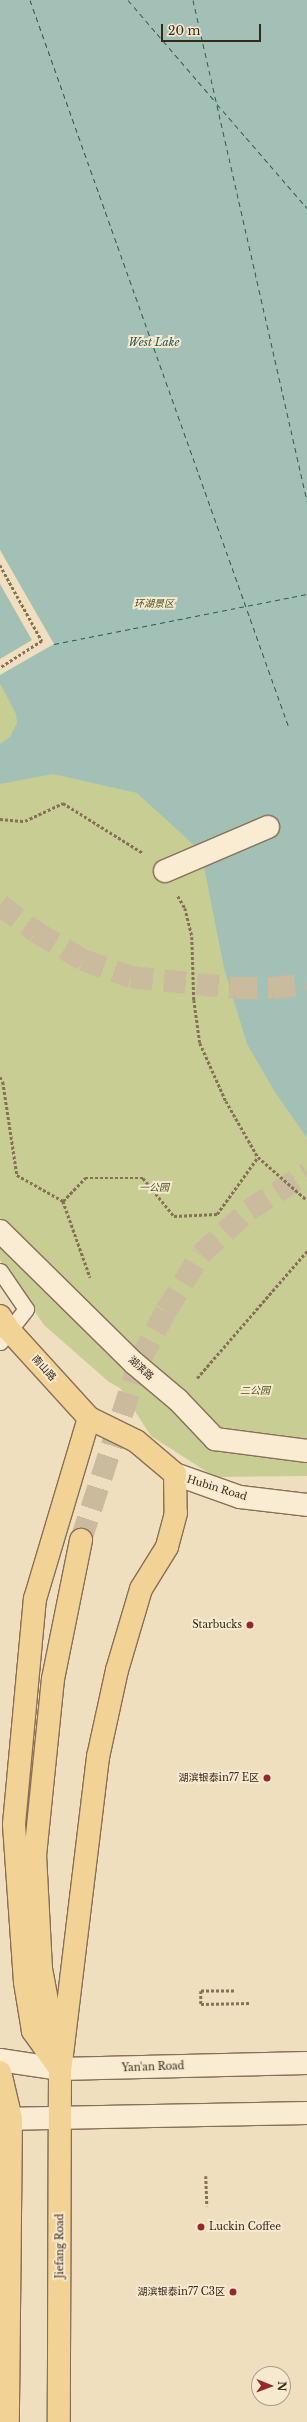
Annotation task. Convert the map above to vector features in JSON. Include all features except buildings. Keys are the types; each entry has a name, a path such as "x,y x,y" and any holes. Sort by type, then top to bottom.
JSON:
{"main road":[{"name":"南山路","path":"3,1329 89,1418"},
{"path":"89,1418 136,1441 175,1474 176,1513 167,1547 141,1590 117,1670 98,1757 60,2069 33,2031 25,1982 14,1824 35,1599 89,1418"},
{"path":"60,2069 42,1969 35,1856 53,1679 81,1540"},
{"name":"Jiefang Road","path":"60,2069 60,2422"},
{"path":"0,2072 6,2119 8,2422"}],"street":[{"path":"165,871 268,827"},
{"name":"湖滨路","path":"0,1231 134,1363 178,1400 215,1439 307,1451"},
{"name":"Hubin Road","path":"175,1474 240,1497 307,1505"},
{"name":"Yan'an Road","path":"0,2060 60,2069 307,2063"},
{"path":"6,2119 307,2113"}],"lane":[{"path":"0,1271 26,1309 3,1329"}],"path":[{"path":"0,565 42,641 0,668"},
{"path":"0,818 25,821 64,803 123,839 165,871 185,908 192,937 194,1000 200,1043 226,1101 258,1157 307,1200"},
{"path":"0,1077 3,1082 17,1175 63,1201 91,1282"},
{"path":"63,1201 85,1178 143,1178 174,1216 217,1214 258,1157"},
{"path":"178,1400 307,1251"},
{"path":"234,1991 201,1990 201,2004 251,2003"},
{"path":"206,2176 207,2206"}],"green space":[{"name":"West Lake","path":"0,0 307,0 307,1476 215,1477 151,1436 120,1388 109,1382 44,1325 0,1260"}],"water":[{"name":"West Lake","path":"0,0 307,0 307,1138 275,1092 247,1044 224,968 203,862 197,848 137,793 53,774 0,784 0,744 10,737 17,723 16,714 0,683"}],"pier":[{"path":"0,550 54,644 0,675 0,659 32,640 0,584"}],"ferry route":[{"path":"30,0 288,725"},
{"path":"128,0 215,101"},
{"path":"193,0 307,501"},
{"path":"217,104 307,208"},
{"path":"54,644 307,594"}],"tunnel":[{"path":"0,905 36,932 83,960 131,977 235,988 273,988 307,984"},
{"path":"81,1540 140,1360 166,1311 201,1254 249,1210 307,1173"}],"place":[{"name":"Starbucks","path":"250,1625"},
{"name":"湖滨银泰in77 E区","path":"267,1778"},
{"name":"Luckin Coffee","path":"201,2227"},
{"name":"湖滨银泰in77 C3区","path":"233,2292"}],"park label":[{"name":"环湖景区","path":"154,604"},
{"name":"一公园","path":"154,1188"},
{"name":"二公园","path":"255,1391"}]}
